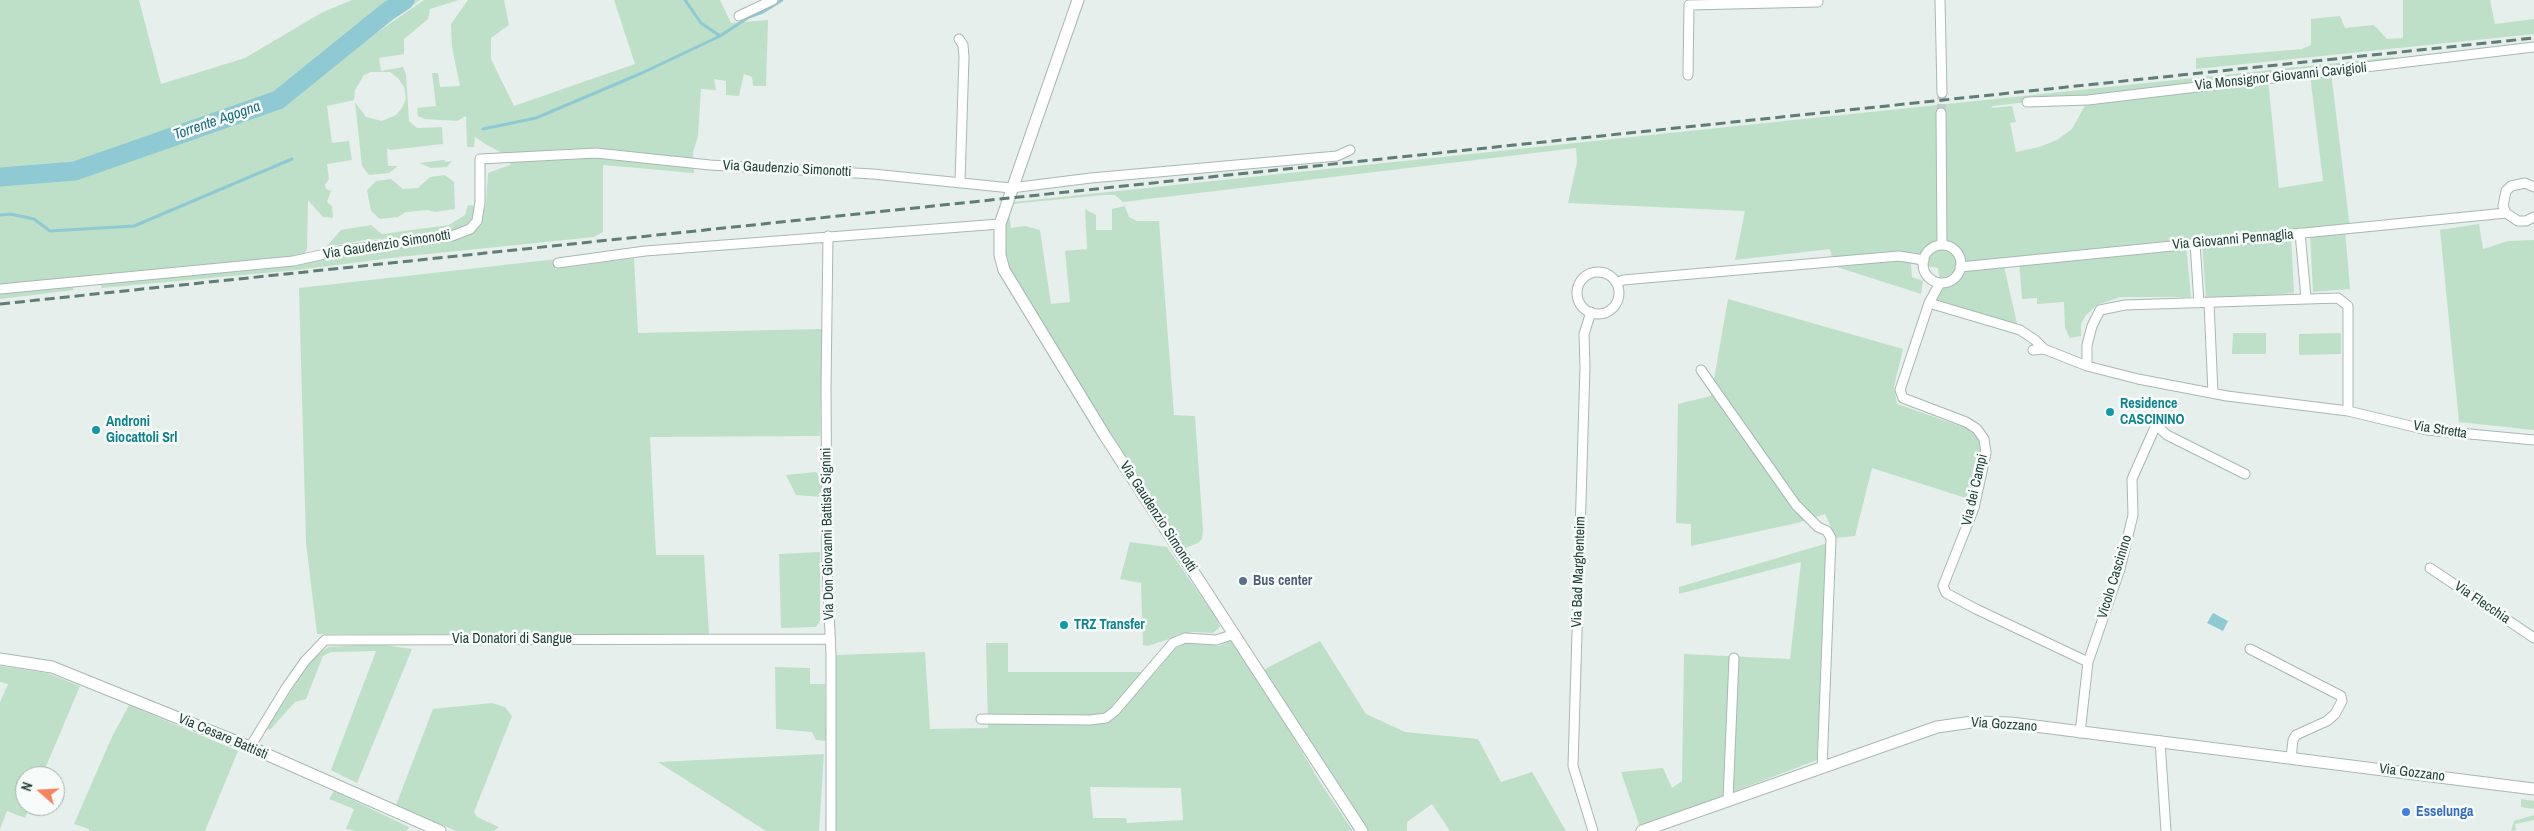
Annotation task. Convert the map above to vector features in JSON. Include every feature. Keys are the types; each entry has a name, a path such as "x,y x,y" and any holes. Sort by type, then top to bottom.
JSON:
{"street":[{"path":"739,16 773,0"},
{"name":"Via Gaudenzio Simonotti","path":"1078,0 1000,224 1000,255 1009,283 1105,436 1362,831"},
{"path":"1688,74 1689,5 1818,2 1818,0"},
{"path":"1940,0 1942,93"},
{"path":"958,38 963,45 964,57 960,182"},
{"name":"Via Monsignor Giovanni Cavigioli","path":"2027,102 2088,100 2534,47"},
{"path":"1941,115 1942,246"},
{"path":"1011,188 1091,178 1336,156 1350,150"},
{"name":"Via Gaudenzio Simonotti","path":"0,289 293,262 340,250 452,236 470,229 477,221 480,202 480,159 596,154 710,165 873,174 1011,188"},
{"path":"2534,187 2525,183 2511,186 2503,198 2506,213 2518,221 2526,221 2534,217"},
{"name":"Via Giovanni Pennaglia","path":"1960,267 2506,213"},
{"path":"558,263 645,252 828,236 1000,224"},
{"path":"2300,233 2306,298"},
{"name":"Via Don Giovanni Battista Signini","path":"828,236 826,397 831,831"},
{"path":"2195,243 2199,303"},
{"path":"1942,246 1954,250 1960,260 1960,267 1959,272 1951,280 1940,283 1934,281 1925,272 1924,260 1930,249 1942,246"},
{"path":"1617,283 1623,280 1898,256 1924,260"},
{"path":"1594,272 1607,274 1617,283 1619,297 1616,304 1605,312 1591,312 1581,304 1578,298 1579,284 1582,279 1594,272"},
{"name":"Via dei Campi","path":"1940,283 1929,303 1900,390 1903,398 1966,422 1977,429 1984,439 1986,453 1965,534 1942,586 1946,593 2088,662"},
{"path":"2087,366 2087,345 2092,326 2100,310 2125,305 2338,298 2348,306 2348,411"},
{"path":"1929,303 2020,330 2044,349"},
{"path":"2209,303 2213,393"},
{"name":"Via Bad Marghenteim","path":"1591,312 1584,334 1573,766 1593,831"},
{"name":"Via Stretta","path":"2033,350 2044,349 2087,366 2213,393 2348,411 2427,430 2534,440"},
{"path":"1701,370 1796,505 1818,527 1827,531 1831,538 1822,767"},
{"name":"Vicolo Cascinino","path":"2080,733 2088,662 2120,569 2133,515 2132,479 2156,425 2167,435 2245,474"},
{"name":"Via Flecchia","path":"2430,568 2534,638"},
{"path":"981,719 1090,720 1106,718 1115,711 1173,642 1185,638 1216,640 1234,634"},
{"name":"Via Donatori di Sangue","path":"250,747 291,682 306,661 325,640 830,639"},
{"path":"2250,649 2341,696 2342,700 2335,714 2327,721 2296,735 2293,740 2291,758"},
{"path":"1728,800 1734,658"},
{"name":"Via Cesare Battisti","path":"0,659 52,667 250,747 440,831"},
{"name":"Via Gozzano","path":"1642,831 1937,727 1972,722 2011,723 2534,789"},
{"path":"2160,741 2166,831"}],"green space":[{"path":"0,0 139,0 161,84 245,58 321,13 352,0 420,0 277,99 74,170 0,176"},
{"path":"424,0 459,0 430,9 428,19 404,39 404,54 379,58 381,71 403,67 406,74 409,121 417,128 442,127 443,144 390,150 387,148 388,166 398,166 389,173 369,175 362,166 355,102 366,117 382,121 396,115 402,108 406,98 404,87 398,78 390,72 371,72 364,75 355,90 354,100 327,106 332,143 349,141 352,160 327,164 329,179 325,185 326,189 331,191 327,202 332,206 333,218 323,217 308,200 307,250 302,256 0,286 0,178 75,172 278,101"},
{"path":"468,0 504,0 509,25 491,38 491,59 514,106 635,64 614,0 720,0 731,23 768,20 766,86 753,86 752,77 744,74 739,96 726,95 726,81 714,79 716,90 701,89 698,136 693,152 694,173 603,165 603,232 594,237 399,257 297,270 102,288 100,284 231,272 339,254 451,240 472,233 481,221 486,203 488,173 510,165 512,158 475,137 474,147 467,147 466,116 457,121 425,119 418,116 417,108 436,106 432,73 438,73 440,87 460,86 452,47 451,24"},
{"path":"2403,0 2490,0 2495,24 2534,19 2534,34 2196,69 2196,58 2302,49 2311,45 2311,19 2340,16 2345,28 2374,25 2387,39 2403,38"},
{"path":"2394,57 2393,59 1993,106 1991,108 2012,106 2016,122 2010,123 2016,152 2039,147 2057,140 2072,129 2088,100 2268,79 2279,188 2323,181 2310,75 2331,72 2350,228 2345,229 2350,289 2313,292 2310,233 2291,235 2294,293 2206,300 2202,243 2186,245 2191,297 2120,297 2097,305 2086,315 2081,324 2081,336 2070,338 2065,328 2064,302 2037,304 2037,298 2022,299 2019,260 2003,262 2018,328 1931,303 1940,283 1938,268 1911,264 1912,277 1923,281 1921,294 1834,266 1830,249 1735,260 1745,211 1568,203 1577,162 1576,148 1123,202 1115,195 1103,195 1012,204 1013,202"},
{"path":"444,160 446,162 452,161 447,167 431,168 419,163"},
{"path":"445,175 454,182 455,209 435,212 427,210 406,212 398,217 380,219 371,211 367,190 376,181 391,179 403,189 418,188 430,177"},
{"path":"468,205 476,206 474,221 452,234 365,240 326,247 341,230 371,225 382,234 449,225 465,215"},
{"path":"1125,206 1129,217 1137,221 1159,221 1174,415 1195,416 1203,530 1202,539 1198,543 1180,550 1009,283 999,240 1009,214 1011,228 1025,226 1040,230 1051,304 1070,302 1065,251 1087,249 1085,209 1096,215 1096,230 1112,230 1112,209"},
{"path":"2479,224 2483,249 2508,241 2534,240 2534,430 2459,422 2440,230"},
{"path":"634,258 638,333 822,329 820,436 650,437 656,555 704,555 709,634 317,634 306,543 299,288 557,259 555,269"},
{"path":"72,287 74,290 0,299 0,292"},
{"path":"1728,299 1903,349 1894,387 1897,404 1966,428 1978,437 1981,450 1979,475 1972,500 1872,468 1855,536 1836,538 1825,514 1797,523 1691,546 1691,524 1676,523 1678,404 1711,396"},
{"path":"2233,333 2266,333 2266,354 2232,354"},
{"path":"2341,333 2341,354 2299,355 2299,334"},
{"path":"816,472 821,476 822,497 796,495 786,475"},
{"path":"1130,542 1167,547 1217,619 1220,627 1213,633 1192,632 1147,646 1143,645 1141,583 1120,579"},
{"path":"1828,543 1817,760 1640,827 1621,772 1663,768 1672,788 1682,781 1684,654 1790,659 1801,562 1679,594 1679,587"},
{"path":"820,552 820,621 816,627 781,628 779,554"},
{"path":"1235,639 1320,782 1353,831 834,831 834,655 925,652 930,729 988,728 986,643 1008,643 1008,672 1156,672 1174,649 1187,642 1219,646","holes":["1090,787 1181,788 1183,820 1127,823 1126,818 1093,818"]},
{"path":"1320,641 1366,714 1405,732 1478,739 1501,782 1532,772 1566,831 1450,831 1432,804 1407,822 1407,831 1362,831 1259,672"},
{"path":"379,644 412,649 357,783 331,770 376,651 331,652 323,656 306,699 295,702 270,730 267,728 312,659 328,647"},
{"path":"0,666 47,673 80,686 46,766 15,766 15,814 7,811 0,829 0,702 8,684 0,682"},
{"path":"775,667 810,668 810,684 825,684 826,741 816,740 812,732 776,729"},
{"path":"492,703 505,707 512,716 474,812 477,817 499,827 494,831 456,831 396,805 433,709"},
{"path":"129,705 238,751 205,831 89,831 89,829 74,824 111,739"},
{"path":"824,754 819,831 766,831 658,762"},
{"path":"334,791 409,827 407,831 356,831 346,829 354,809 329,799"},
{"path":"2521,799 2534,801 2534,809 2521,807"},
{"path":"2534,815 2534,820 2515,824 2516,830 2511,831 2514,821"}],"water":[{"path":"2213,613 2228,621 2223,631 2207,623"}],"waterway":[{"name":"Torrente Agogna","path":"0,177 75,171 278,100 387,12 405,0"},
{"path":"685,0 701,23 720,36"},
{"path":"483,129 536,118 642,73 720,36 749,17 763,12 782,0"},
{"path":"0,215 10,214 34,219 50,231 134,226 292,159"}],"tunnel":[{"path":"1941,113 1942,93"}],"railway":[{"path":"0,304 2534,38"}],"place":[{"name":"Residence CASCININO","path":"2110,412"},
{"name":"Androni Giocattoli Srl","path":"96,430"},
{"name":"Bus center","path":"1243,581"},
{"name":"TRZ Transfer","path":"1064,625"},
{"name":"Esselunga","path":"2406,812"}]}
